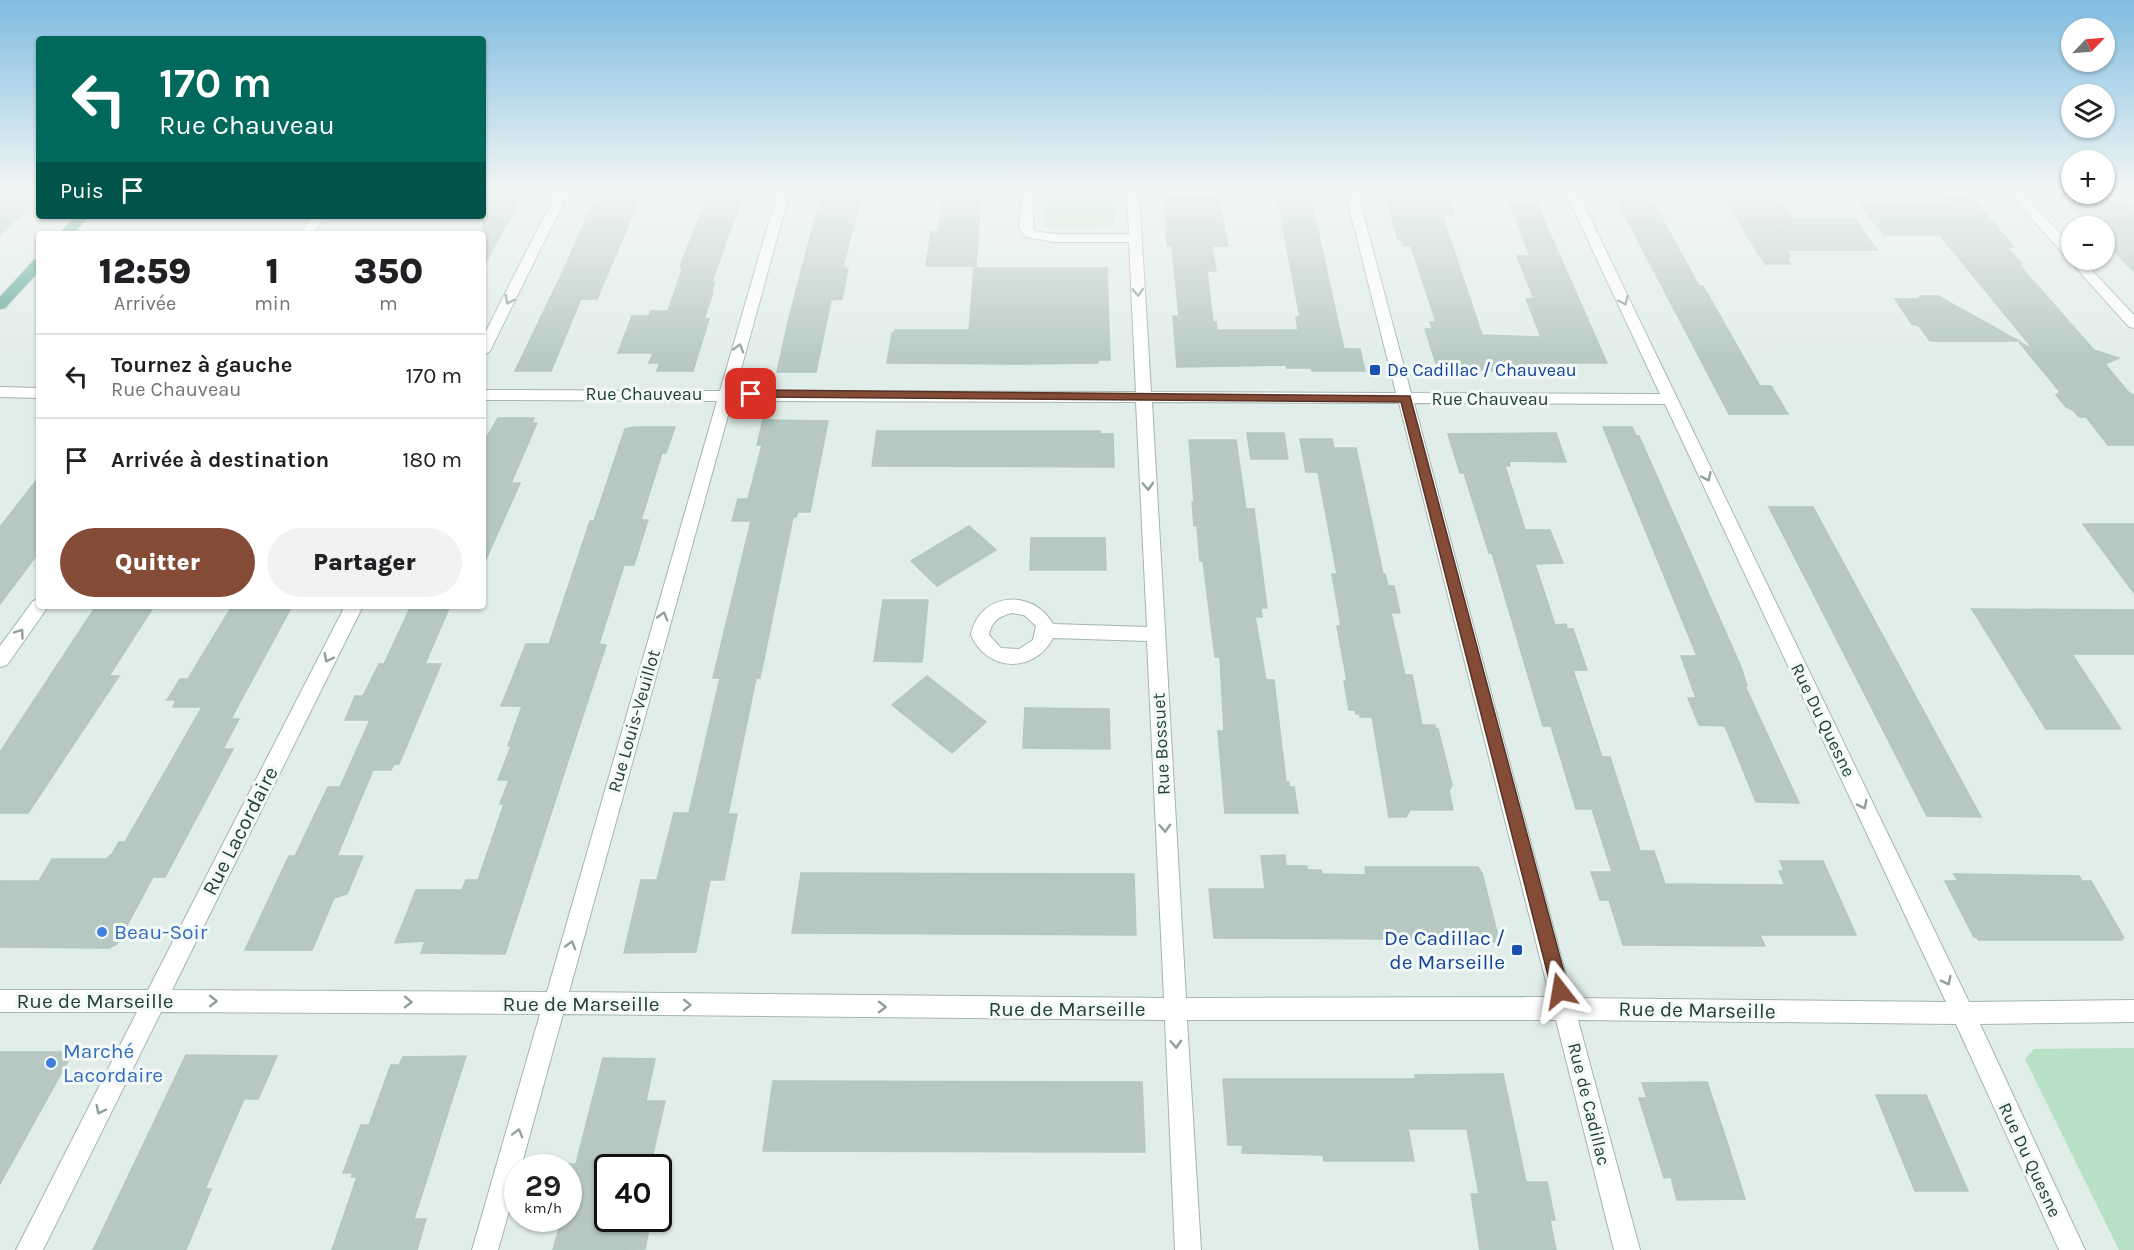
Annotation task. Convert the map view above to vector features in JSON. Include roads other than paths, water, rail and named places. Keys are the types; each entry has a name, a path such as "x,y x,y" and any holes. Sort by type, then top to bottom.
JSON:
{"main road":[{"path":"0,305 36,266"}],"street":[{"path":"486,345 534,249"},
{"name":"Rue Louis-Veuillot","path":"485,1250 767,249"},
{"name":"Rue Bossuet","path":"1136,249 1188,1250"},
{"name":"Rue de Cadillac","path":"1366,249 1627,1250"},
{"name":"Rue Du Quesne","path":"1599,249 1963,1013 2072,1250"},
{"path":"2084,270 2134,324"},
{"path":"0,392 36,393"},
{"name":"Rue Chauveau","path":"486,395 726,394 1670,399"},
{"path":"0,660 37,609"},
{"name":"Rue Lacordaire","path":"29,1250 352,609"},
{"path":"1046,631 1155,634"},
{"name":"Rue de Marseille","path":"0,1000 1174,1009 1565,1009 1963,1013 2134,1011"}],"place":[{"name":"De Cadillac / Chauveau","path":"1375,370"},
{"name":"Beau-Soir","path":"102,932"},
{"name":"De Cadillac / de Marseille","path":"1517,950"},
{"name":"Marché Lacordaire","path":"51,1063"}]}
